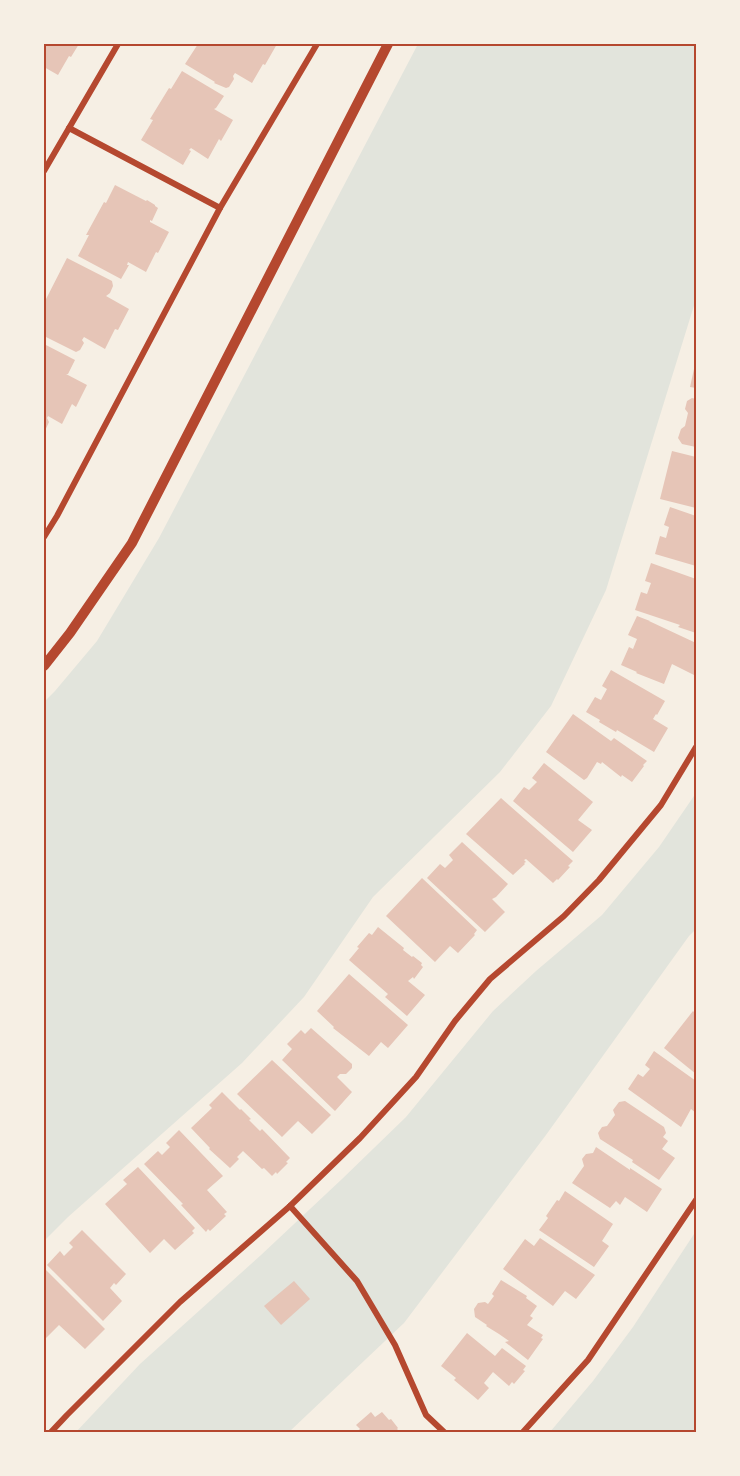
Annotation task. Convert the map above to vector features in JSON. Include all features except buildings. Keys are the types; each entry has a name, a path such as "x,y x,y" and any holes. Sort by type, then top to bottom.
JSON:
{"street":[{"path":"44,171 118,44"},
{"path":"44,537 220,208 317,44"},
{"path":"44,666 70,633 132,543 388,44"},
{"path":"69,128 220,208"},
{"path":"51,1432 180,1302 290,1206 360,1138 416,1077 455,1021 490,979 564,916 599,880 661,805 696,747"},
{"path":"523,1432 588,1360 696,1200"},
{"path":"290,1206 357,1281 395,1345 426,1415 444,1432"}],"shaded area":[{"path":"418,44 696,44 696,299 606,590 551,706 500,772 373,897 304,997 242,1063 68,1217 44,1241 44,702 97,641 159,538"},
{"path":"696,793 696,929 546,1135 404,1323 289,1432 76,1432 140,1364 261,1255 406,1117 493,1011 602,915 659,847"},
{"path":"696,1231 696,1432 550,1432 593,1381 633,1327"}]}
